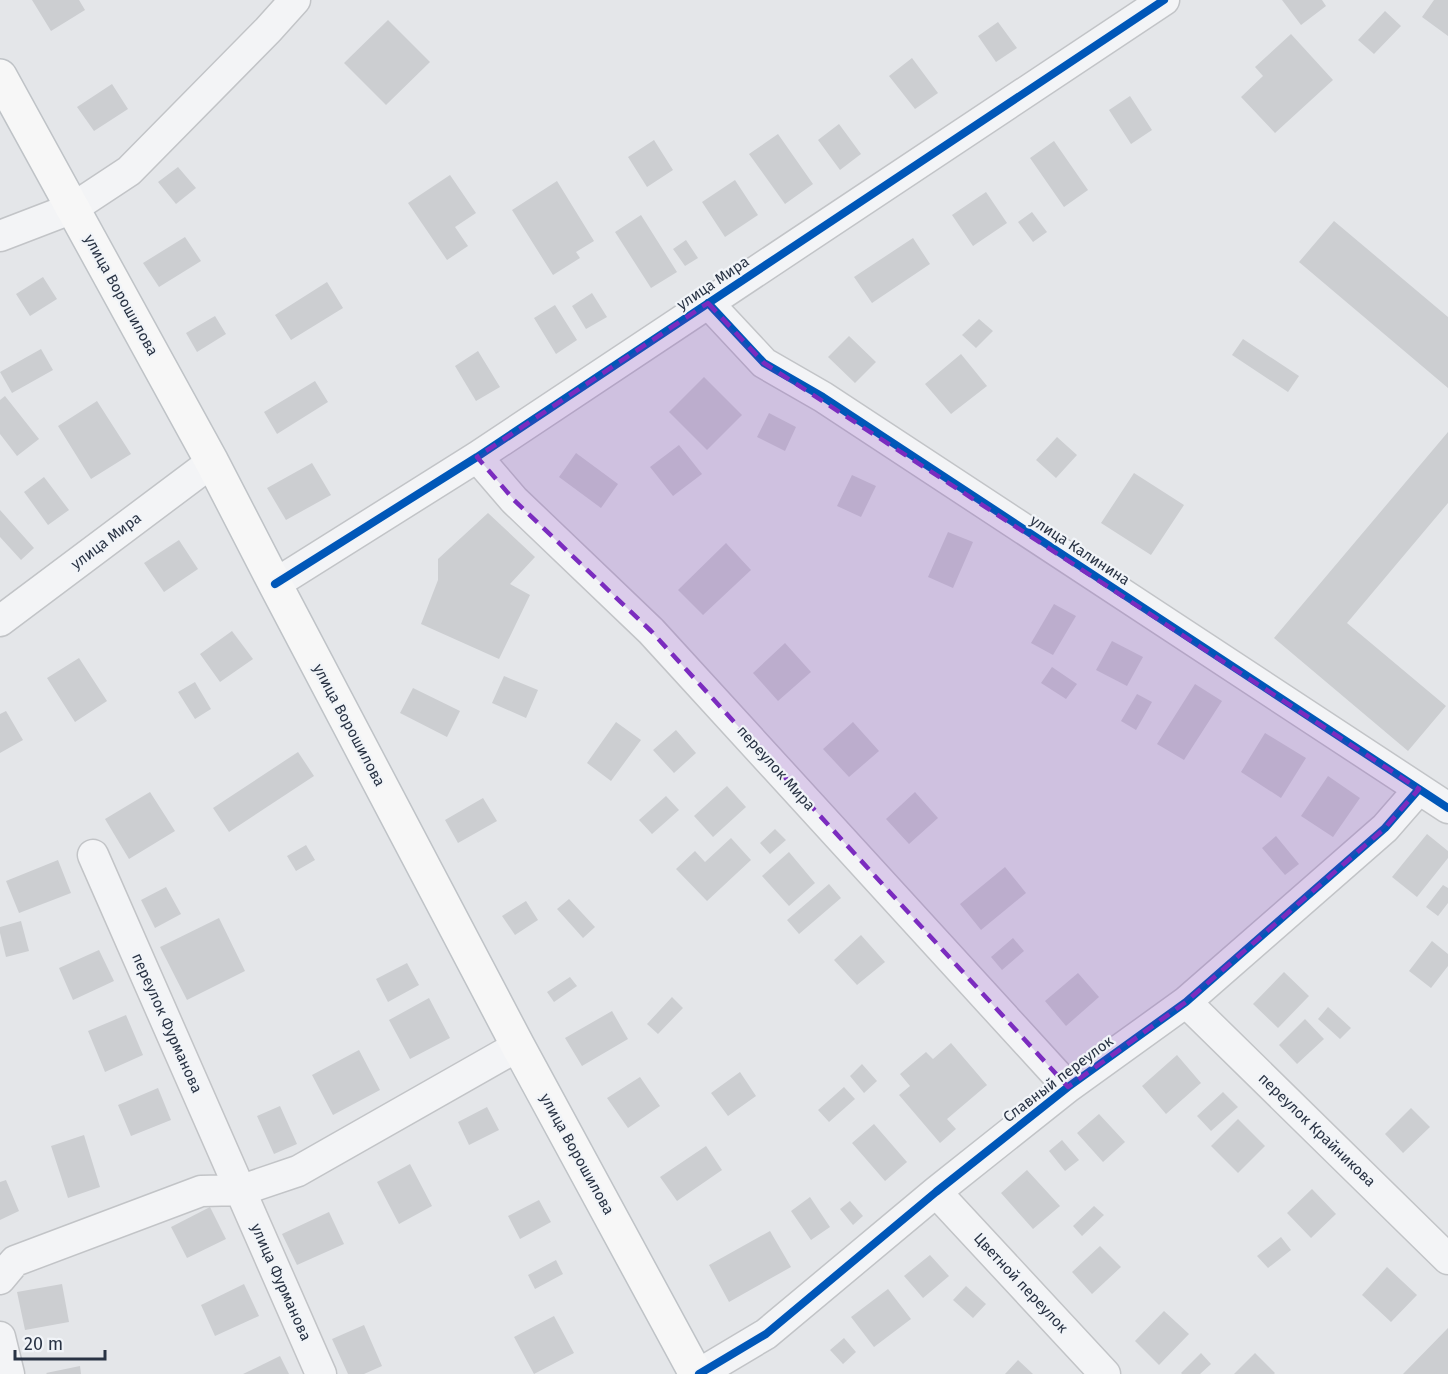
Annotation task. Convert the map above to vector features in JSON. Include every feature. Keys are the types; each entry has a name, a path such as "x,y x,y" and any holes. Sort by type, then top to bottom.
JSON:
{"main road":[{"name":"улица Ворошилова","path":"0,76 212,462 518,1046 698,1374"}],"street":[{"path":"0,236 73,208 129,171 295,0"},
{"name":"улица Мира","path":"275,584 477,457 1164,0"},
{"name":"улица Калинина","path":"708,303 764,363 833,404 1448,808"},
{"name":"переулок Мира","path":"477,457 514,500 651,631 1068,1087"},
{"name":"улица Мира","path":"0,621 212,462"},
{"name":"Славный переулок","path":"698,1374 766,1334 936,1192 1068,1087 1186,1002 1385,828 1419,789"},
{"name":"переулок Фурманова","path":"93,855 242,1190"},
{"name":"переулок Крайникова","path":"1186,1002 1448,1259"},
{"path":"0,1279 15,1262 201,1191 242,1190 298,1171 518,1046"},
{"name":"улица Фурманова","path":"242,1190 321,1374"},
{"name":"Цветной переулок","path":"936,1192 1105,1374"},
{"path":"0,1337 9,1374"}],"highlighted area":[{"path":"708,303 764,363 1419,789 1385,828 1186,1002 1068,1087 651,631 514,500 477,457"}],"building":[{"path":"32,0 79,0 85,10 51,31"},
{"path":"1282,0 1322,0 1326,6 1301,25"},
{"path":"1434,0 1448,0 1448,36 1422,17"},
{"path":"1385,11 1401,26 1374,54 1358,40"},
{"path":"388,20 430,62 386,105 344,63"},
{"path":"998,22 1017,48 996,62 978,36"},
{"path":"1291,34 1333,80 1275,133 1241,97 1263,76 1255,67"},
{"path":"912,58 938,93 915,109 889,76"},
{"path":"112,84 128,109 94,131 77,107"},
{"path":"1130,96 1152,130 1131,144 1109,110"},
{"path":"839,124 861,154 840,170 818,140"},
{"path":"778,134 813,184 785,204 749,154"},
{"path":"654,140 673,170 647,187 628,157"},
{"path":"1054,141 1088,190 1064,207 1030,158"},
{"path":"178,167 196,188 176,204 158,182"},
{"path":"450,175 476,213 455,227 468,246 447,260 408,203"},
{"path":"735,180 758,215 725,237 702,202"},
{"path":"557,181 594,241 576,252 580,258 553,275 512,210"},
{"path":"986,192 1007,223 973,246 952,215"},
{"path":"1032,212 1047,232 1033,242 1018,222"},
{"path":"641,215 677,272 651,288 615,232"},
{"path":"1334,221 1448,317 1448,388 1299,262"},
{"path":"185,237 201,261 159,287 143,263"},
{"path":"913,238 930,264 872,303 854,277"},
{"path":"686,240 698,258 685,266 673,249"},
{"path":"43,277 57,299 30,316 16,294"},
{"path":"327,282 343,308 291,340 275,315"},
{"path":"592,293 607,317 586,329 572,306"},
{"path":"555,305 577,340 556,354 534,318"},
{"path":"215,316 226,334 197,352 186,333"},
{"path":"979,319 993,331 976,348 962,335"},
{"path":"849,336 876,362 855,383 828,357"},
{"path":"1243,339 1299,376 1288,392 1232,355"},
{"path":"41,349 53,370 12,393 0,372"},
{"path":"478,351 500,387 476,401 455,366"},
{"path":"961,354 987,386 951,414 925,384"},
{"path":"704,377 742,415 707,450 669,412"},
{"path":"315,381 328,402 277,434 264,412"},
{"path":"5,396 39,439 17,456 0,434 0,400"},
{"path":"97,401 131,454 91,479 58,426"},
{"path":"769,413 796,427 785,451 757,437"},
{"path":"1448,432 1448,503 1347,623 1446,706 1408,751 1274,638"},
{"path":"1057,437 1077,455 1056,478 1036,460"},
{"path":"679,445 702,474 673,496 650,467"},
{"path":"576,453 618,484 601,508 559,477"},
{"path":"312,463 331,495 286,520 267,488"},
{"path":"1134,473 1184,505 1151,555 1101,523"},
{"path":"852,475 876,486 861,517 837,506"},
{"path":"44,477 69,510 48,525 24,492"},
{"path":"0,510 34,548 21,560 0,537"},
{"path":"488,513 535,557 510,584 530,595 499,659 421,624 438,580 438,559"},
{"path":"948,532 973,542 953,588 928,577"},
{"path":"179,540 198,569 164,592 144,563"},
{"path":"726,543 751,570 703,615 678,590"},
{"path":"1054,604 1076,616 1053,655 1031,643"},
{"path":"232,631 253,659 220,682 200,654"},
{"path":"1112,641 1143,657 1127,686 1096,670"},
{"path":"785,643 811,672 778,701 753,673"},
{"path":"79,658 107,701 75,722 47,678"},
{"path":"1052,667 1077,684 1066,699 1041,683"},
{"path":"504,676 538,690 526,718 492,703"},
{"path":"195,682 211,709 195,719 178,692"},
{"path":"1195,684 1222,701 1184,760 1157,744"},
{"path":"413,688 460,711 447,737 400,713"},
{"path":"1137,694 1152,702 1136,730 1121,721"},
{"path":"6,711 23,740 0,753 0,714"},
{"path":"616,722 641,740 611,781 587,763"},
{"path":"853,722 879,751 849,777 823,749"},
{"path":"676,730 696,753 674,773 653,750"},
{"path":"1265,733 1306,758 1281,798 1241,772"},
{"path":"298,752 314,776 229,832 213,808"},
{"path":"1328,776 1360,798 1333,837 1301,816"},
{"path":"727,786 746,807 713,837 694,816"},
{"path":"150,792 175,831 129,859 105,819"},
{"path":"915,792 938,818 909,844 886,819"},
{"path":"666,796 679,810 652,834 639,820"},
{"path":"483,798 497,821 458,843 445,820"},
{"path":"775,829 786,840 770,854 760,843"},
{"path":"1427,834 1448,851 1448,858 1417,897 1392,877"},
{"path":"1276,836 1299,864 1285,875 1262,848"},
{"path":"731,838 751,860 707,901 676,869 695,851 705,862"},
{"path":"306,845 315,860 296,871 287,856"},
{"path":"789,852 815,883 789,906 762,876"},
{"path":"58,860 71,893 19,913 6,881"},
{"path":"1005,867 1026,893 981,930 960,904"},
{"path":"829,884 841,898 799,934 787,920"},
{"path":"1443,885 1448,888 1448,903 1438,916 1426,907"},
{"path":"166,887 181,914 155,928 141,900"},
{"path":"569,899 595,927 583,938 557,909"},
{"path":"526,901 538,920 515,935 502,916"},
{"path":"219,918 245,971 187,1000 160,947"},
{"path":"21,921 29,951 6,957 0,927"},
{"path":"861,935 885,962 857,985 834,960"},
{"path":"1013,938 1024,951 1002,970 991,957"},
{"path":"1432,941 1448,954 1448,966 1431,988 1409,971"},
{"path":"99,950 114,981 73,1000 59,968"},
{"path":"407,963 419,985 388,1002 376,979"},
{"path":"1284,972 1309,996 1278,1028 1253,1004"},
{"path":"1078,973 1099,997 1066,1026 1045,1001"},
{"path":"570,977 577,986 554,1002 547,992"},
{"path":"672,997 683,1008 658,1034 647,1024"},
{"path":"429,998 450,1038 410,1059 389,1020"},
{"path":"1328,1007 1351,1028 1340,1039 1318,1019"},
{"path":"612,1011 628,1039 582,1066 565,1038"},
{"path":"126,1015 143,1055 105,1072 88,1031"},
{"path":"1305,1019 1324,1039 1297,1064 1279,1045"},
{"path":"951,1043 987,1085 947,1119 956,1129 940,1143 899,1095 910,1086 900,1074 926,1052 933,1059"},
{"path":"359,1050 380,1090 333,1115 312,1075"},
{"path":"1177,1055 1201,1083 1166,1114 1142,1086"},
{"path":"862,1064 877,1081 864,1093 850,1076"},
{"path":"740,1072 756,1096 728,1116 711,1093"},
{"path":"640,1077 660,1106 628,1128 607,1098"},
{"path":"844,1087 855,1099 829,1122 818,1110"},
{"path":"158,1088 171,1120 131,1136 118,1105"},
{"path":"1223,1092 1238,1107 1211,1131 1197,1116"},
{"path":"280,1106 297,1144 274,1154 257,1116"},
{"path":"487,1107 499,1130 469,1145 458,1122"},
{"path":"1411,1108 1430,1127 1403,1153 1385,1134"},
{"path":"1099,1114 1125,1142 1103,1162 1077,1133"},
{"path":"1238,1119 1265,1146 1238,1173 1211,1146"},
{"path":"874,1124 907,1162 885,1181 852,1143"},
{"path":"84,1135 100,1187 68,1198 51,1146"},
{"path":"1062,1140 1079,1160 1065,1171 1049,1151"},
{"path":"706,1146 722,1170 677,1201 660,1177"},
{"path":"410,1164 432,1206 399,1224 377,1182"},
{"path":"1027,1170 1060,1206 1033,1229 1001,1193"},
{"path":"6,1180 19,1211 0,1220 0,1182"},
{"path":"1312,1189 1336,1214 1311,1238 1287,1213"},
{"path":"810,1197 830,1227 811,1240 791,1211"},
{"path":"539,1200 551,1222 520,1239 508,1216"},
{"path":"850,1201 863,1216 853,1225 840,1209"},
{"path":"1094,1206 1104,1215 1082,1236 1073,1226"},
{"path":"210,1207 226,1239 187,1258 171,1227"},
{"path":"329,1212 344,1244 297,1265 282,1234"},
{"path":"770,1231 791,1267 729,1302 709,1265"},
{"path":"1281,1237 1291,1250 1268,1268 1257,1256"},
{"path":"1100,1246 1121,1267 1092,1294 1072,1272"},
{"path":"930,1255 949,1276 923,1298 904,1276"},
{"path":"556,1260 563,1274 535,1289 528,1275"},
{"path":"1387,1267 1417,1295 1391,1322 1362,1295"},
{"path":"62,1284 69,1322 25,1330 17,1292"},
{"path":"244,1284 259,1316 215,1336 201,1305"},
{"path":"966,1286 986,1304 973,1318 953,1300"},
{"path":"888,1289 911,1319 874,1347 851,1317"},
{"path":"1164,1311 1189,1334 1159,1365 1135,1341"},
{"path":"554,1316 574,1353 534,1374 514,1337"},
{"path":"364,1325 382,1366 364,1374 348,1374 332,1339"},
{"path":"1448,1328 1448,1374 1403,1374"},
{"path":"844,1338 856,1352 843,1364 830,1350"},
{"path":"1201,1353 1211,1364 1200,1374 1182,1374 1181,1373"},
{"path":"1255,1353 1275,1373 1234,1374"},
{"path":"280,1356 289,1374 243,1374"},
{"path":"1018,1360 1033,1374 1005,1374"},
{"path":"80,1366 81,1374 46,1373"}],"cycle path":[{"path":"275,584 477,457 1164,0"},
{"path":"708,303 764,363 823,397 1448,808"},
{"path":"699,1374 766,1334 936,1192 1068,1087 1186,1002 1385,828 1419,789"}]}
